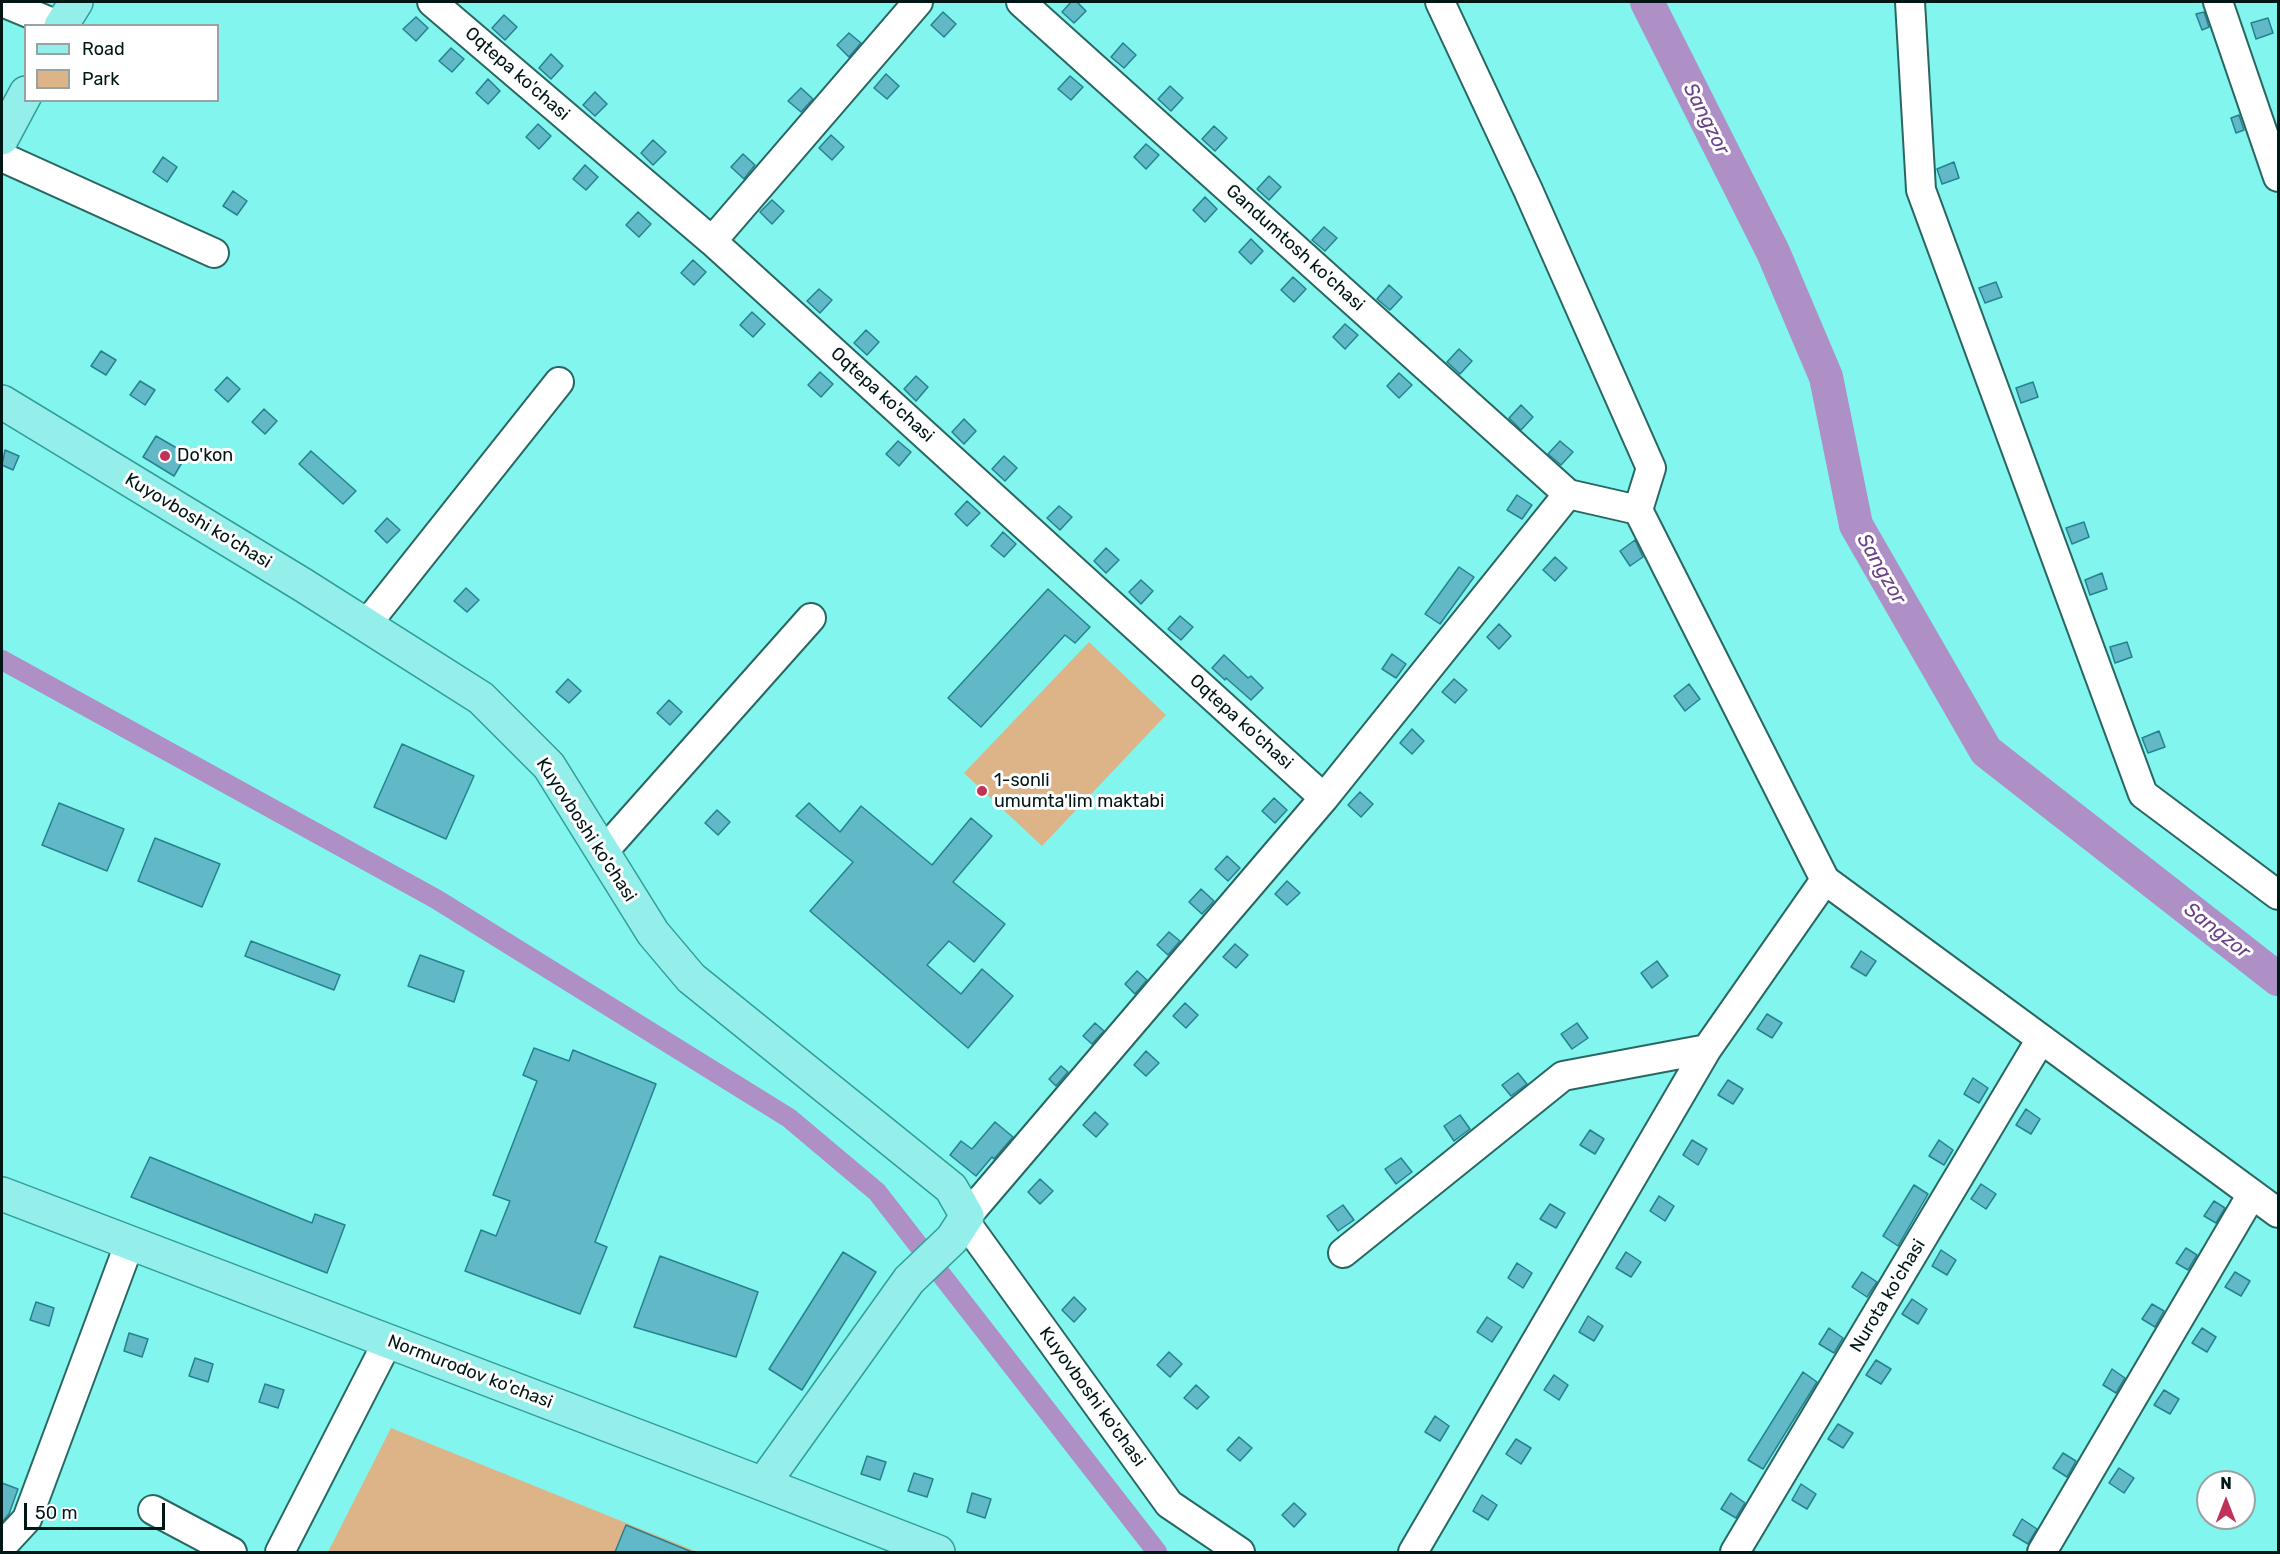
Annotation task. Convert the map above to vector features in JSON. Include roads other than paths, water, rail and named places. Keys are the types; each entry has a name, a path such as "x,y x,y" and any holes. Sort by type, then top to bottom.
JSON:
{"main road":[{"path":"62,24 76,2"},
{"path":"2,138 24,97"},
{"name":"Kuyovboshi ko'chasi","path":"2,402 482,698 549,766 654,933 691,978 951,1188 961,1225"},
{"name":"Normurodov ko'chasi","path":"2,1194 938,1552"},
{"path":"763,1484 909,1280 961,1225"}],"street":[{"path":"2,2 56,24"},
{"name":"Oqtepa ko'chasi","path":"432,2 712,241 1324,798"},
{"path":"712,241 918,2"},
{"name":"Gandumtosh ko'chasi","path":"1021,2 1568,494"},
{"path":"1440,2 1528,190 1652,468 1638,510 1826,880 2278,1213"},
{"path":"1910,2 1921,190 2143,794 2278,895"},
{"path":"2218,2 2278,177"},
{"path":"2,157 214,253"},
{"path":"366,625 559,382"},
{"path":"961,1225 1324,798 1568,494 1638,510"},
{"path":"603,852 811,618"},
{"path":"1413,1552 1707,1049 1826,880"},
{"name":"Nurota ko'chasi","path":"1735,1552 2042,1039"},
{"path":"1343,1253 1563,1076 1707,1049"},
{"path":"2042,1552 2252,1194"},
{"name":"Kuyovboshi ko'chasi","path":"961,1225 1169,1504 1240,1552"},
{"path":"2,1546 27,1519 130,1242"},
{"path":"280,1552 388,1341"},
{"path":"153,1510 232,1552"}],"waterway":[{"name":"Sangzor","path":"1647,2 1773,252 1826,377 1856,525 1986,751 2278,979"},
{"path":"2,660 436,899 789,1118 877,1192 1157,1552"}],"place":[{"name":"Do'kon","path":"165,456"},
{"name":"1-sonli umumta'lim maktabi","path":"982,791"}]}
